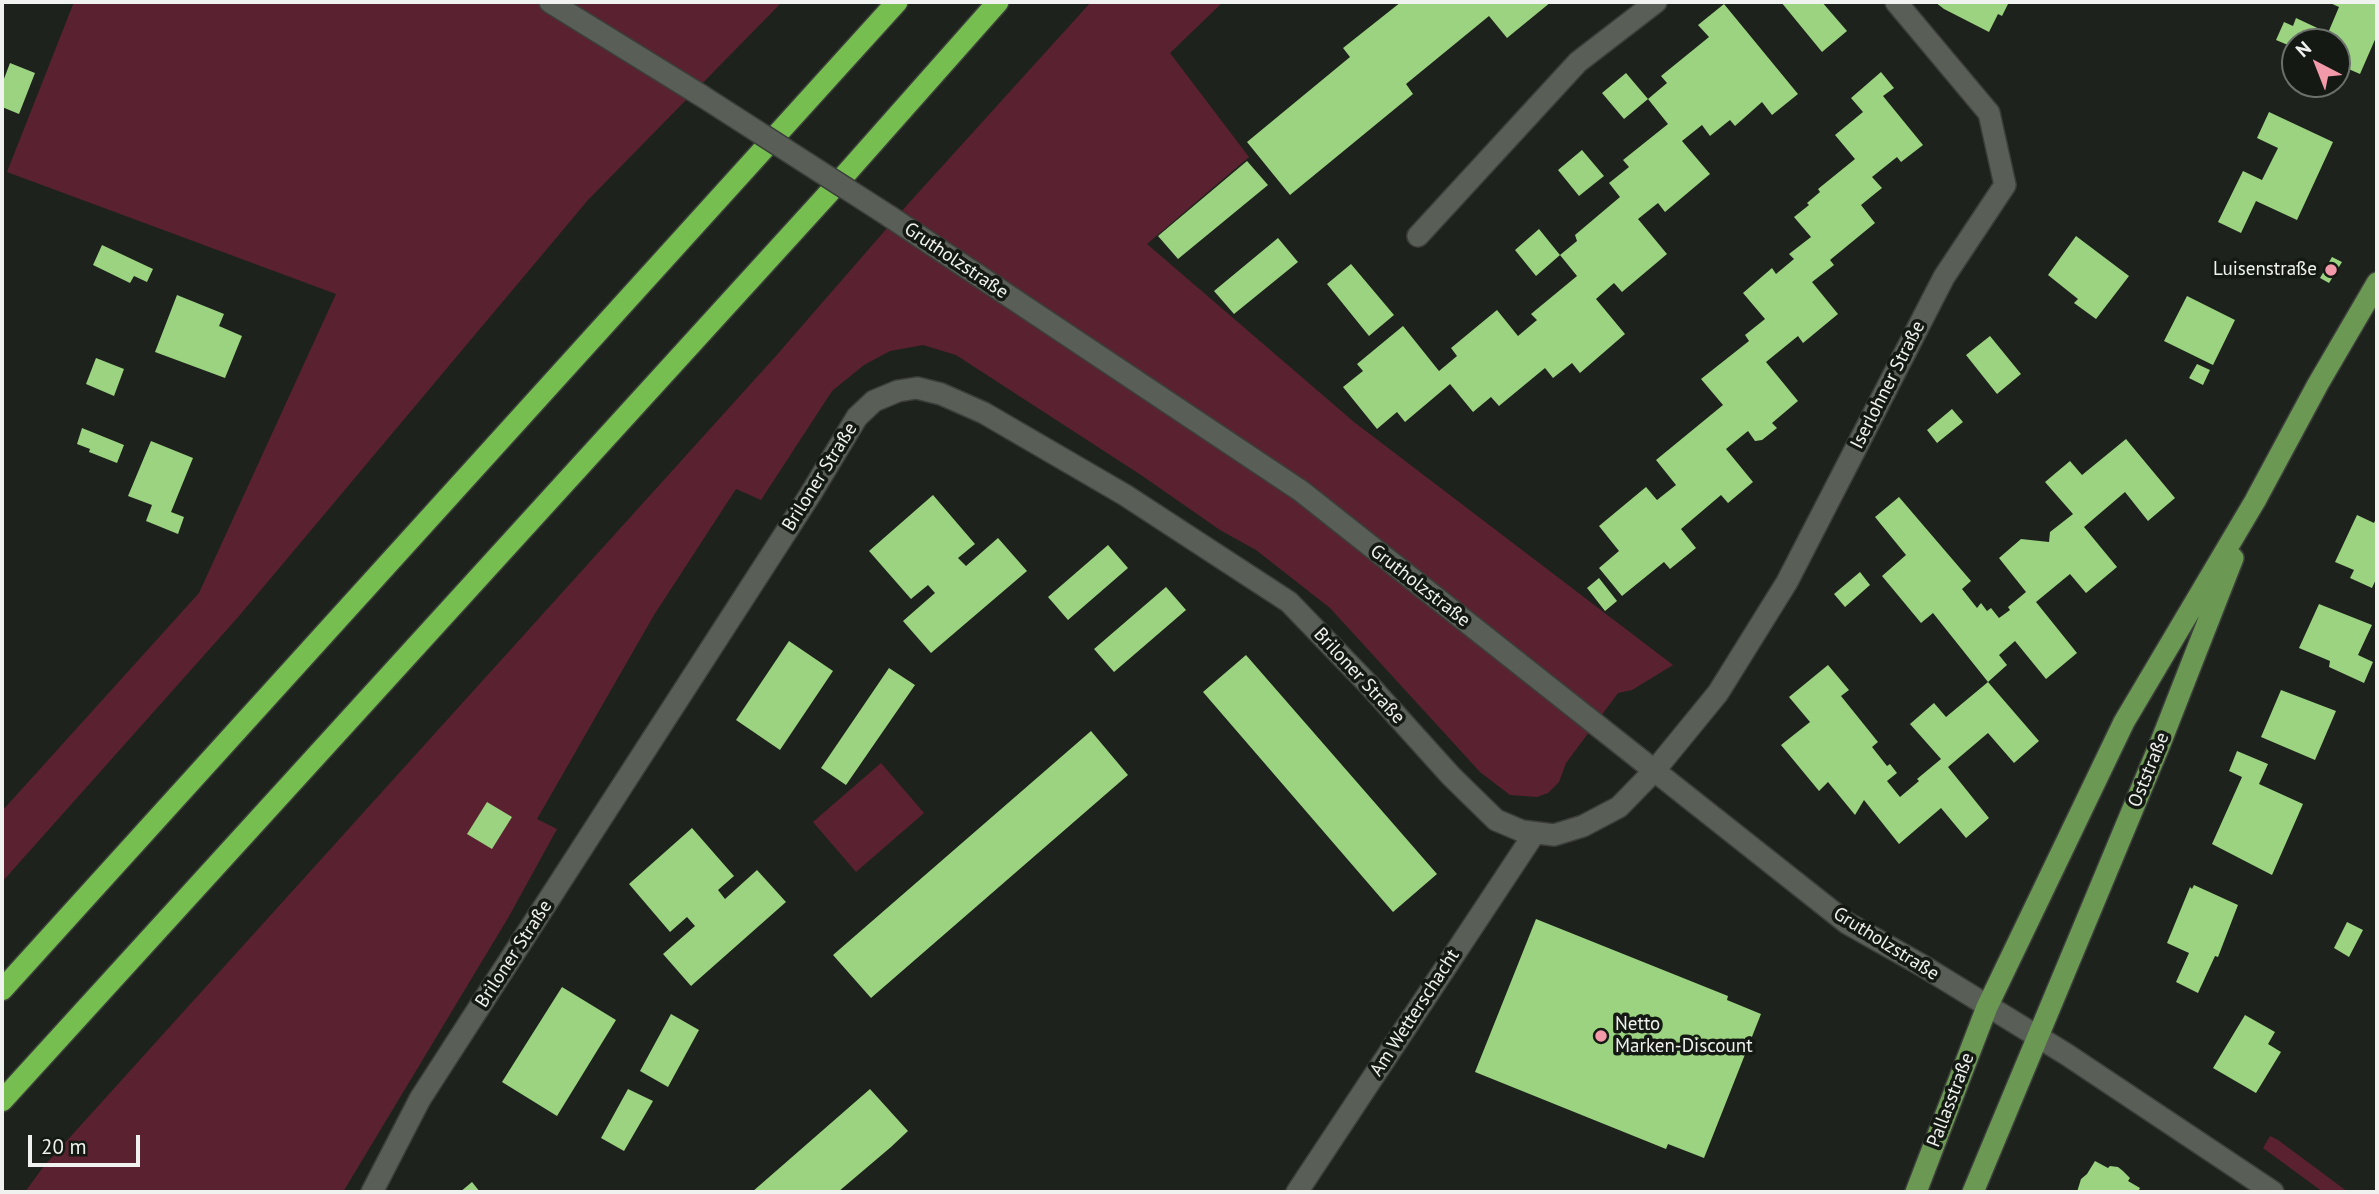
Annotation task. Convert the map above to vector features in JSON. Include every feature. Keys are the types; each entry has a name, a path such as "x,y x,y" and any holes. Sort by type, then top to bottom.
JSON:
{"highway":[{"path":"2,990 897,2"},
{"path":"2,1101 818,204 998,2"}],"main road":[{"name":"Oststraße","path":"1987,1007 2124,722 2255,501 2318,384 2377,283"},
{"name":"Oststraße","path":"2037,1037 2160,744 2255,501"},
{"name":"Pallasstraße","path":"1916,1192 1987,1007"},
{"path":"1973,1192 2037,1037"}],"street":[{"name":"Grutholzstraße","path":"550,2 889,216 1301,491 1847,923 1923,966 2037,1037 2273,1192"},
{"path":"1418,236 1578,62 1656,2"},
{"name":"Iserlohner Straße","path":"1655,770 1718,693 1787,582 1944,277 2005,185 1989,113 1896,2"},
{"name":"Briloner Straße","path":"372,1192 420,1100 795,518 857,417 874,401 898,391 917,388 941,394 984,413 1125,495 1289,601 1451,776 1496,820 1534,834 1554,835 1583,825 1619,807 1655,770"},
{"name":"Am Wetterschacht","path":"1297,1192 1534,834"}],"shaded area":[{"path":"74,2 782,2 588,200 239,616 2,882 2,811 199,593 336,294 7,172"},
{"path":"1091,2 1223,2 1170,53 1249,157 1147,244 1354,422 1673,665 1632,690 1618,693 1566,763 1559,782 1548,793 1537,797 1510,795 1480,772 1330,608 1256,550 1220,530 1141,475 956,355 923,345 890,351 864,365 832,391 761,500 736,489 654,615 537,819 557,829 508,918 343,1192 25,1192 44,1166 775,357 908,204"},
{"path":"881,763 924,813 856,872 813,822"},
{"path":"2270,1136 2348,1192 2323,1192 2263,1148"}],"building":[{"path":"1401,2 1551,2 1507,38 1489,16 1406,84 1413,94 1290,195 1247,142 1350,57 1343,48"},
{"path":"1781,2 1822,2 1847,31 1822,52"},
{"path":"1935,2 2009,2 2002,16 1998,14 1989,32"},
{"path":"2328,2 2377,2 2377,35 2360,74 2351,70 2351,28 2330,28 2339,7"},
{"path":"1724,4 1798,94 1772,115 1762,102 1735,126 1730,120 1710,136 1702,125 1682,141 1710,174 1665,212 1658,203 1638,219 1667,254 1622,292 1614,283 1596,299 1625,334 1580,373 1572,363 1553,378 1545,368 1499,406 1491,397 1473,412 1450,384 1405,422 1397,412 1377,429 1343,387 1363,371 1357,364 1403,326 1439,371 1457,356 1451,348 1497,310 1518,336 1537,320 1531,314 1577,276 1560,255 1577,241 1575,235 1620,197 1609,183 1629,167 1623,160 1668,124 1648,99 1667,83 1661,76 1709,37 1698,25"},
{"path":"2296,18 2317,28 2281,28 2284,22 2293,26"},
{"path":"2281,29 2281,42 2276,40"},
{"path":"10,63 35,73 19,114 2,107 2,84"},
{"path":"1881,72 1894,88 1883,96 1923,145 1901,162 1897,157 1872,177 1882,188 1861,205 1875,223 1830,260 1834,265 1812,282 1838,314 1803,343 1798,336 1766,362 1798,401 1772,423 1777,428 1762,440 1755,441 1748,431 1726,449 1753,482 1728,503 1721,495 1681,529 1696,548 1670,569 1664,562 1622,596 1599,568 1619,551 1599,526 1646,487 1657,500 1676,485 1656,460 1723,405 1701,379 1749,341 1745,335 1765,319 1743,293 1772,268 1776,274 1794,259 1789,254 1811,237 1794,217 1809,205 1807,203 1820,192 1818,189 1855,159 1835,135 1863,112 1851,98"},
{"path":"1626,73 1648,99 1624,119 1602,93"},
{"path":"2269,112 2333,142 2297,220 2256,201 2241,233 2218,222 2243,171 2262,180 2278,148 2257,138"},
{"path":"1582,150 1604,176 1579,196 1558,170"},
{"path":"1247,161 1268,185 1178,259 1158,236"},
{"path":"1539,229 1560,255 1536,276 1515,250"},
{"path":"2076,236 2129,276 2096,319 2074,303 2078,299 2048,275"},
{"path":"1278,238 1298,262 1234,314 1214,291"},
{"path":"102,245 153,269 147,282 134,276 130,283 93,265"},
{"name":"Luisenstraße","path":"2332,257 2342,262 2329,283 2320,278"},
{"path":"1351,264 1394,315 1369,336 1327,284"},
{"path":"177,295 224,314 219,326 242,336 225,378 155,352"},
{"path":"2187,296 2235,320 2213,365 2164,341"},
{"path":"1990,336 2021,374 1997,394 1966,355"},
{"path":"96,358 124,369 114,396 86,384"},
{"path":"2197,364 2210,370 2203,385 2189,378"},
{"path":"1952,409 1963,422 1937,443 1927,430"},
{"path":"82,428 124,445 117,463 77,444"},
{"path":"2126,439 2175,498 2148,521 2125,492 2084,527 2117,567 2086,593 2070,574 2036,602 2077,653 2046,679 2015,641 1999,655 2007,665 1988,682 1933,613 1921,623 1882,576 1906,555 1875,517 1899,497 1971,581 1962,589 1977,608 1981,603 1987,611 1991,608 1999,618 2026,592 1999,558 2021,539 2049,542 2050,532 2073,514 2045,482 2070,461 2082,475"},
{"path":"151,441 193,458 171,512 184,517 178,534 146,521 152,505 128,496"},
{"path":"933,495 975,544 958,558 966,566 998,538 1027,571 931,653 903,621 935,593 928,585 911,599 869,551"},
{"path":"2357,515 2374,523 2377,516 2377,577 2372,588 2350,578 2354,570 2335,562"},
{"path":"1108,545 1128,568 1068,620 1048,597"},
{"path":"1860,572 1870,585 1845,607 1834,594"},
{"path":"1599,578 1617,601 1605,611 1587,588"},
{"path":"1166,587 1186,610 1114,672 1094,649"},
{"path":"2319,604 2372,625 2358,655 2373,662 2364,683 2329,667 2330,661 2299,648"},
{"path":"789,641 833,671 780,750 736,720"},
{"path":"1246,655 1437,874 1393,912 1203,692"},
{"path":"1828,665 1849,690 1841,696 1878,742 1872,747 1887,766 1890,764 1897,773 1887,781 1900,797 1941,759 1910,724 1934,703 1946,717 1988,682 2039,741 2014,763 1988,733 1948,767 1989,818 1966,838 1941,808 1899,844 1864,800 1855,815 1828,782 1819,791 1781,745 1810,722 1789,697"},
{"path":"889,668 915,685 846,785 821,768"},
{"path":"2281,690 2336,711 2315,760 2261,737"},
{"path":"1091,731 1128,775 871,998 833,955"},
{"path":"2237,751 2268,764 2259,784 2303,804 2272,875 2212,844 2242,777 2229,771"},
{"path":"487,802 512,817 492,849 467,834"},
{"path":"692,828 734,876 718,890 725,899 757,870 786,902 691,986 663,954 695,926 687,917 670,932 629,884"},
{"path":"2194,885 2238,905 2218,957 2215,956 2198,993 2176,982 2189,953 2167,943 2190,887 2192,889"},
{"name":"Netto Marken-Discount","path":"1536,919 1728,996 1727,1000 1761,1014 1704,1158 1668,1144 1666,1149 1475,1072"},
{"path":"2347,922 2363,930 2349,957 2334,948"},
{"path":"562,987 616,1020 557,1116 502,1082"},
{"path":"671,1014 699,1030 668,1087 640,1071"},
{"path":"2245,1015 2275,1032 2268,1044 2281,1052 2256,1093 2213,1068"},
{"path":"628,1089 653,1101 624,1151 601,1138"},
{"path":"870,1089 908,1131 891,1147 838,1192 752,1192"},
{"path":"2095,1161 2108,1168 2118,1167 2130,1178 2128,1181 2140,1188 2138,1192 2077,1192 2081,1179"},
{"path":"472,1182 480,1192 460,1192"}],"place":[{"name":"Luisenstraße","path":"2331,270"},
{"name":"Netto Marken-Discount","path":"1601,1036"}]}
